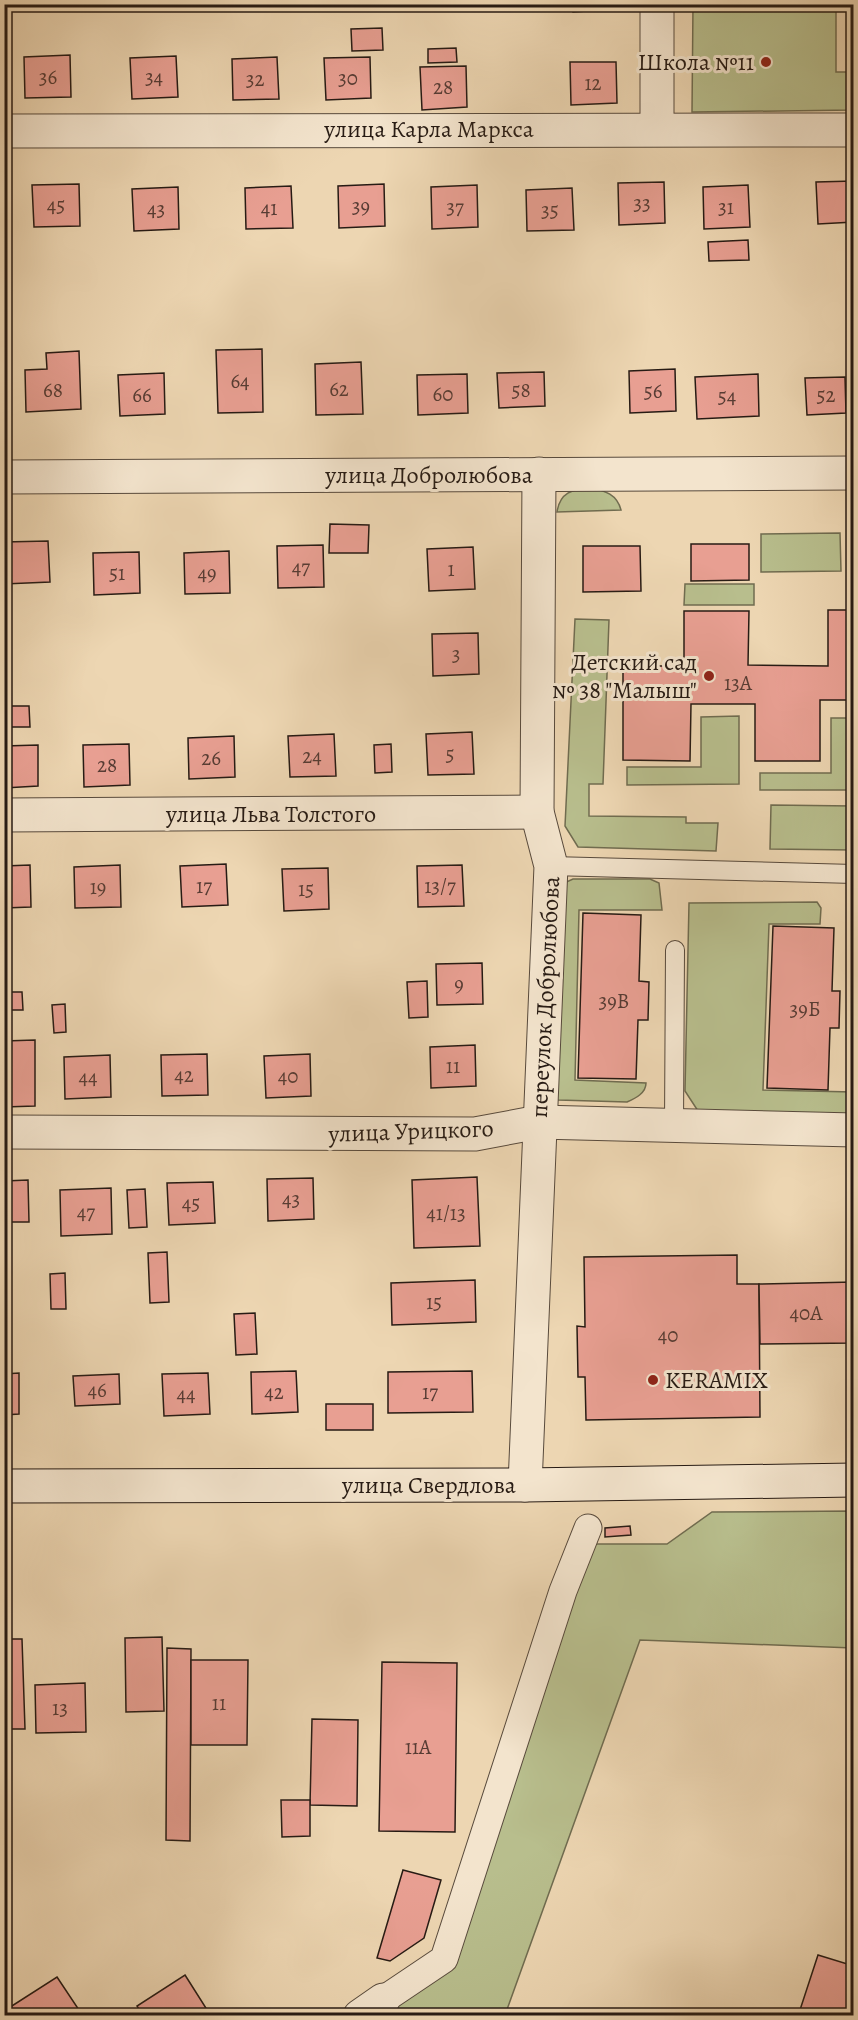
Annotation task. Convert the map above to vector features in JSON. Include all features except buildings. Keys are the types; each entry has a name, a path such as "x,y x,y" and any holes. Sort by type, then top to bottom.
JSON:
{"street":[{"path":"657,4 657,128"},
{"name":"улица Карла Маркса","path":"4,131 657,128 854,130"},
{"name":"улица Добролюбова","path":"4,477 854,473"},
{"name":"переулок Добролюбова","path":"525,1485 551,866 537,812 539,474"},
{"name":"улица Льва Толстого","path":"4,815 537,812"},
{"name":"улица Урицкого","path":"4,1132 476,1134 539,1122 854,1130"},
{"name":"улица Свердлова","path":"4,1486 525,1485 854,1480"},
{"path":"372,2008 444,1959 563,1591 588,1528"}],"lane":[{"path":"551,866 854,874"},
{"path":"674,1125 675,950"}],"green space":[{"name":"Школа №11","path":"693,5 836,5 836,72 853,72 853,110 692,112"},
{"path":"590,487 613,497 617,500 621,510 557,512 564,496 578,489"},
{"path":"840,533 841,571 761,572 761,534"},
{"path":"685,584 754,584 754,605 684,605"},
{"path":"575,619 609,620 603,784 589,784 589,816 686,817 686,823 718,823 716,851 578,847 565,826"},
{"path":"739,716 739,784 627,785 627,767 701,767 701,717"},
{"path":"831,718 853,718 853,790 760,790 760,773 831,773"},
{"path":"771,805 853,806 853,850 770,849"},
{"path":"573,879 650,879 659,883 662,910 579,910 575,1080 646,1083 646,1087 637,1097 627,1102 558,1100 547,1095 562,884"},
{"path":"817,902 821,908 820,924 769,924 763,1090 853,1092 853,1118 698,1111 685,1091 689,903"},
{"path":"853,1511 853,1648 640,1640 505,2015 392,2015 386,2005 449,1962 589,1544 667,1544 712,1512"}],"place":[{"name":"Школа №11","path":"766,62"},
{"name":"Детский сад № 38 \"Малыш\"","path":"709,676"},
{"name":"KERAMIX","path":"653,1380"}]}
